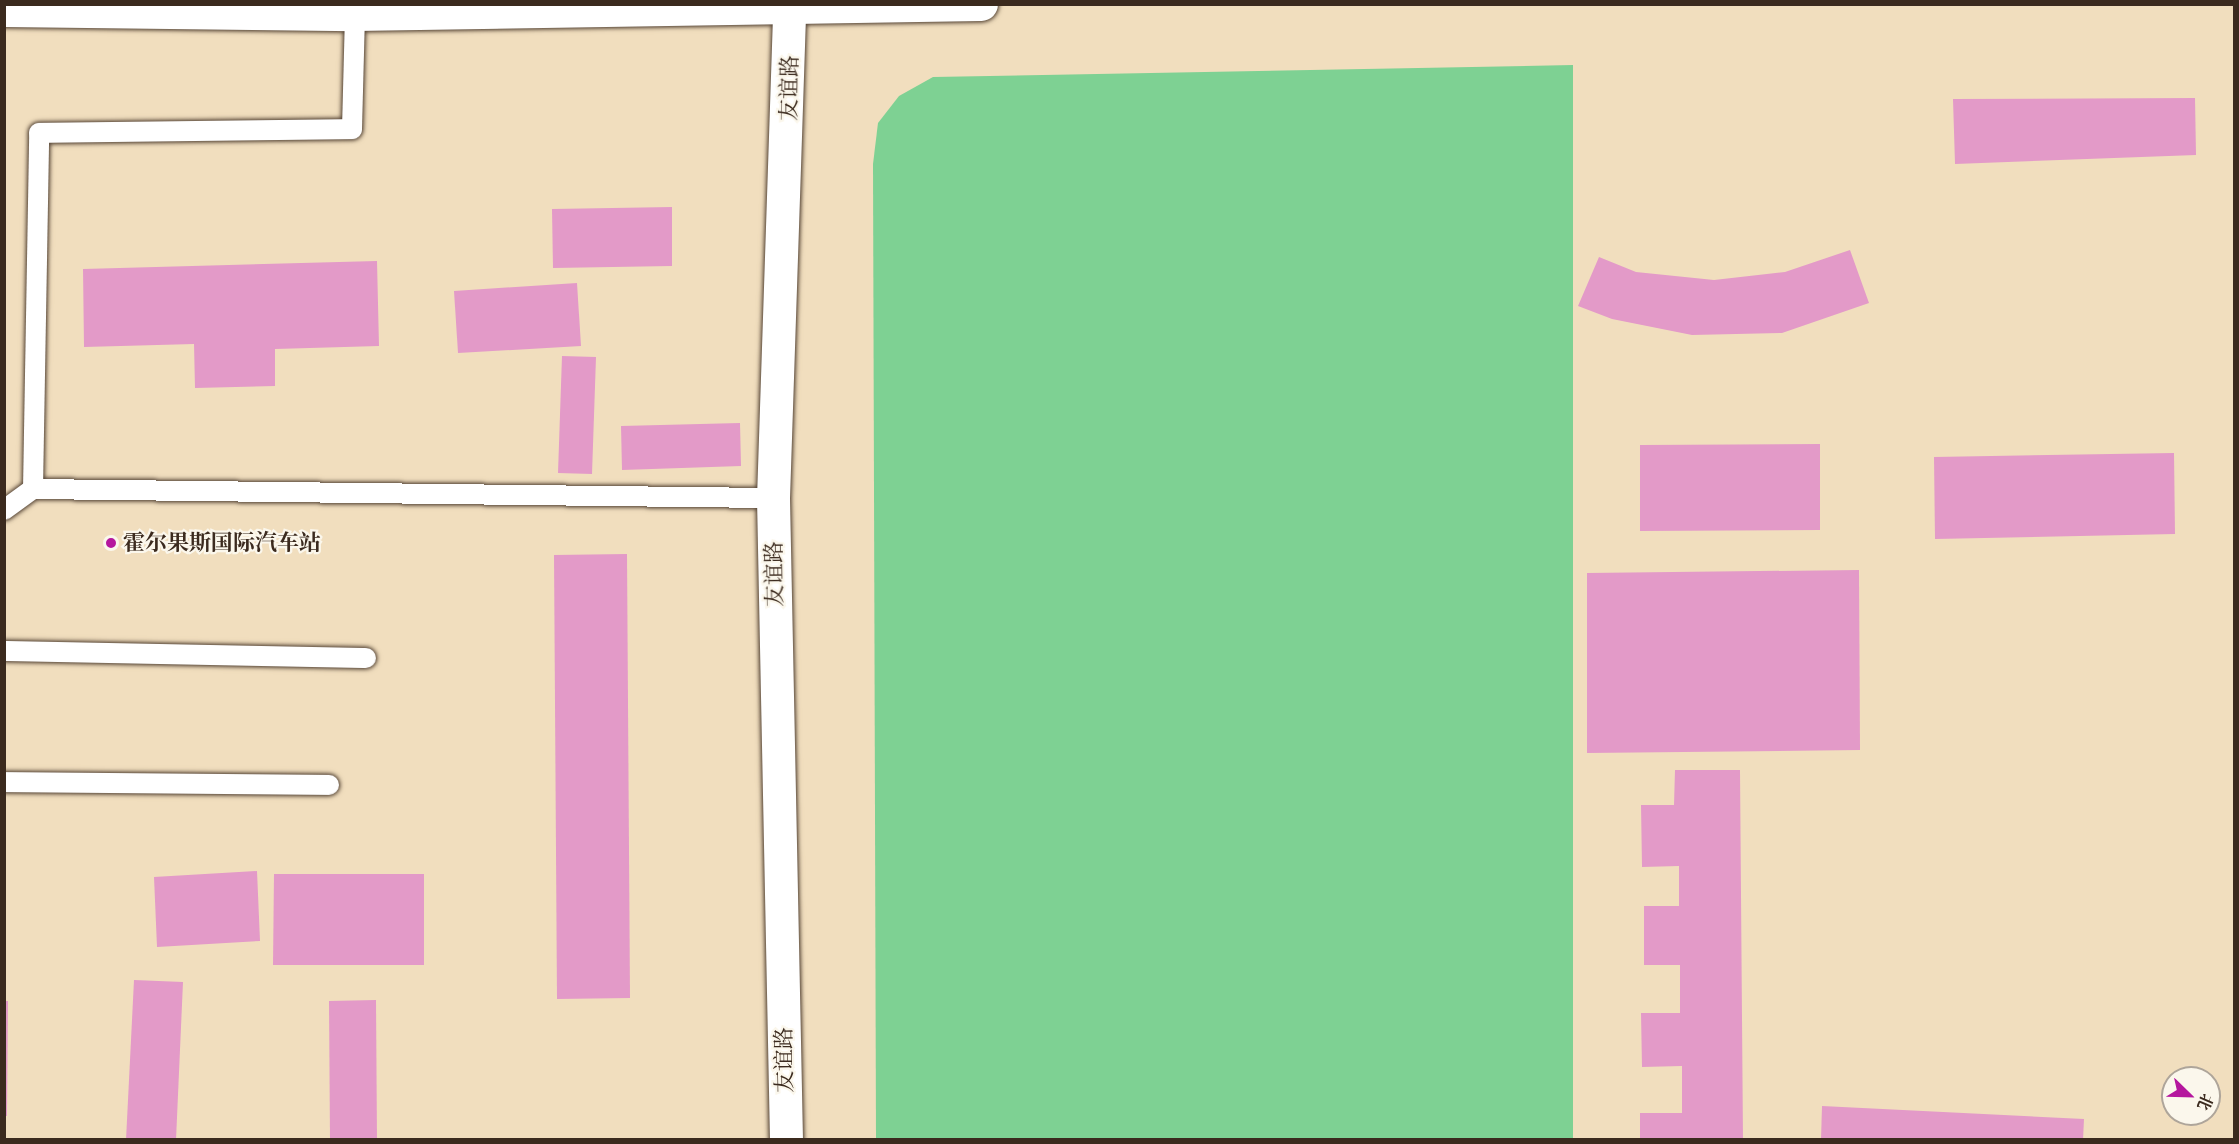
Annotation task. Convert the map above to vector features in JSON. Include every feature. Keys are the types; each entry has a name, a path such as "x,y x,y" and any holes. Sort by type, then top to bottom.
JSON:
{"main road":[{"path":"4,10 355,14 981,4"},
{"name":"友谊路","path":"786,1140 773,498 789,8"}],"lane":[{"path":"33,489 39,133 352,129 355,14"},
{"path":"4,510 33,489 773,498"},
{"path":"4,651 366,658"},
{"path":"4,782 329,785"}],"green space":[{"path":"1573,65 1573,1139 876,1139 873,164 878,123 899,96 933,77"}],"building":[{"path":"2195,98 2196,155 1955,164 1953,99"},
{"path":"672,207 672,266 553,268 552,209"},
{"path":"1850,250 1869,303 1782,333 1692,335 1612,319 1578,306 1599,257 1636,272 1714,280 1785,272"},
{"path":"377,261 379,346 275,349 275,386 195,388 194,344 84,347 83,269"},
{"path":"577,283 581,346 458,353 454,291"},
{"path":"562,356 596,357 592,474 558,473"},
{"path":"740,423 741,466 622,470 621,426"},
{"path":"1820,444 1820,530 1640,531 1640,445"},
{"path":"2174,453 2175,534 1935,539 1934,457"},
{"path":"627,554 630,998 557,999 554,555"},
{"path":"1859,570 1860,750 1587,753 1587,573"},
{"path":"1675,770 1740,770 1743,1140 1640,1140 1640,1113 1682,1113 1682,1066 1642,1067 1641,1013 1680,1013 1680,965 1644,965 1644,906 1679,906 1679,866 1642,867 1641,805 1674,805"},
{"path":"257,871 260,941 157,947 154,877"},
{"path":"274,874 424,874 424,965 273,965"},
{"path":"134,980 183,982 176,1140 126,1140"},
{"path":"376,1000 377,1140 330,1140 329,1001"},
{"path":"4,1001 8,1001 7,1116 4,1116"},
{"path":"1822,1106 2084,1119 2083,1140 1821,1140"}],"place":[{"name":"霍尔果斯国际汽车站","path":"111,543"}]}
